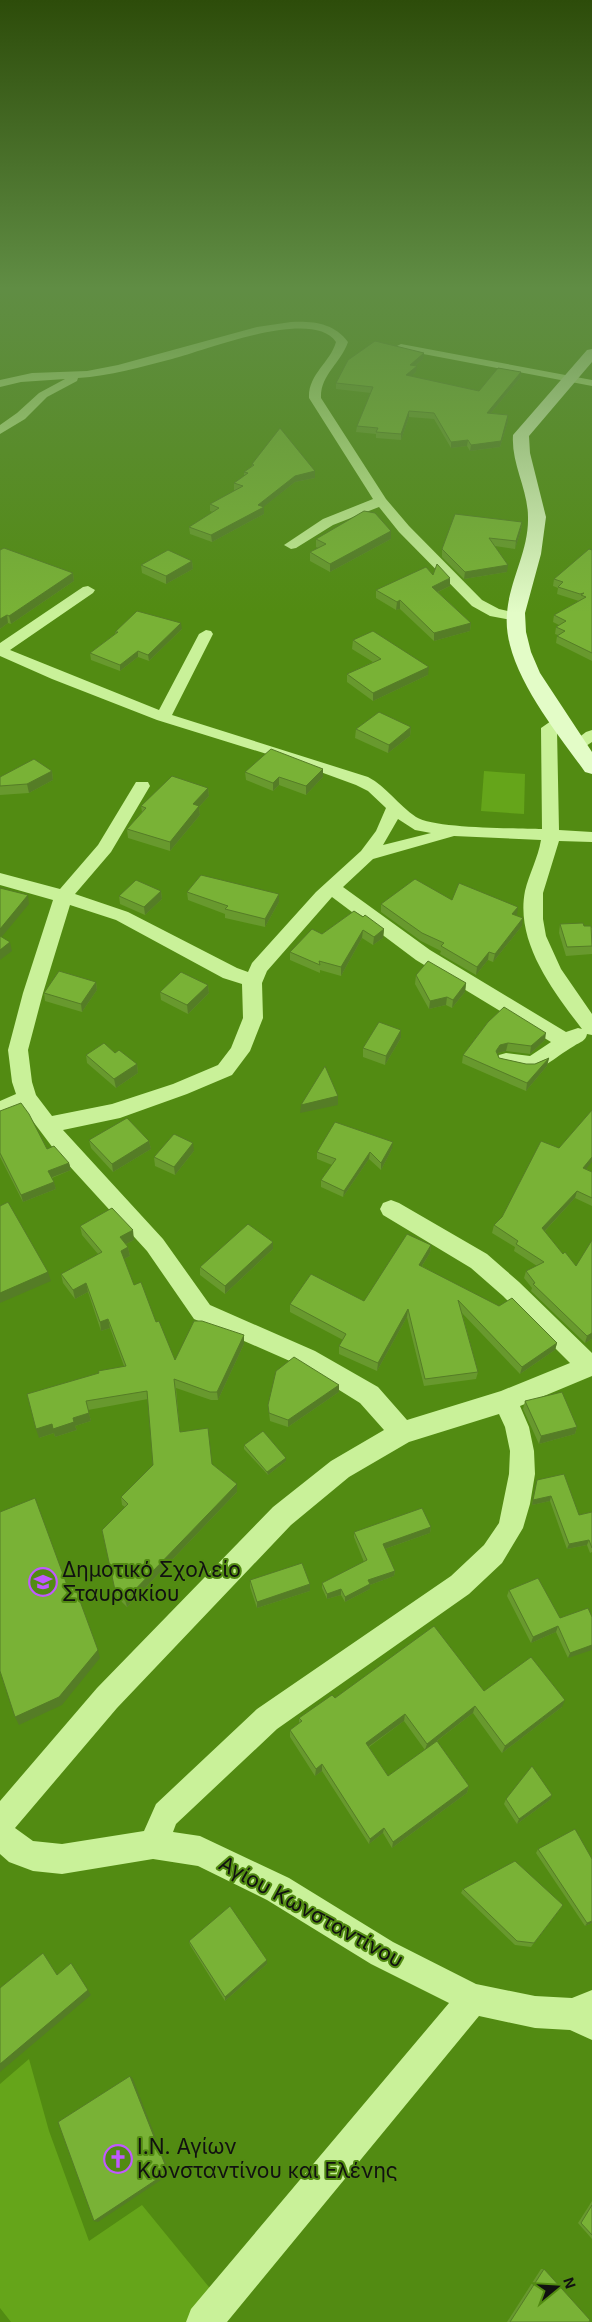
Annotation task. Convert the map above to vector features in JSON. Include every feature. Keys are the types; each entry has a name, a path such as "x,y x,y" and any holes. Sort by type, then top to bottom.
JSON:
{"street":[{"path":"0,430 21,416 42,396"},
{"path":"315,396 381,500 404,529 472,599 489,611 516,617"},
{"path":"554,396 523,431 521,437 522,449 534,497 536,526 531,559 516,617 516,630 522,653 539,687 560,722 585,740 592,768"},
{"path":"291,545 328,522 381,500"},
{"path":"0,650 88,590"},
{"path":"163,717 206,634"},
{"path":"0,650 57,676 163,717 302,760 362,781 377,789 410,820 421,826 459,831 592,837"},
{"path":"506,1060 524,1065 535,1064 546,1058 590,1023 554,973 538,938 534,918 533,902 536,884 550,848 551,835 548,728 560,722"},
{"path":"142,786 105,848 63,898 33,994 18,1050 22,1082 28,1098 60,1142 155,1245 202,1312 307,1358 369,1395 402,1432"},
{"path":"48,1125 113,1112 180,1089 225,1070 240,1051 253,1018 253,980 267,958 331,887 368,855 384,832 395,807"},
{"path":"368,855 459,831"},
{"path":"0,879 128,919 230,973 253,980"},
{"path":"331,887 423,955 565,1041"},
{"path":"0,1109 28,1098"},
{"path":"0,1823 107,1698 282,1516 340,1469 402,1432 505,1401 590,1365 479,1261 391,1209"},
{"path":"153,1844 166,1814 267,1719 460,1585 493,1554 510,1528 517,1504 522,1474 522,1451 517,1427 505,1401"},
{"name":"Αγίου Κωνσταντίνου","path":"0,1835 20,1851 33,1856 62,1858 153,1844 200,1851 278,1889 382,1953 473,1999 535,2012 585,2015"},
{"path":"204,2322 473,1999"}],"green space":[{"path":"484,771 525,774 524,814 481,811"},
{"path":"29,2059 49,2131 89,2241 142,2205 213,2292 187,2322 11,2322 0,2308 0,2084"}],"building":[{"path":"369,396 501,396 487,413 508,415 501,441 471,445 468,440 451,442 434,413 409,411 401,434 376,432 378,428 357,426"},
{"path":"280,428 315,471 295,476 258,505 264,507 211,535 189,527 219,508 210,504 243,486 234,483 248,473 244,472 254,465 252,464"},
{"path":"364,511 375,513 391,531 330,564 310,552 326,544 316,539"},
{"path":"455,514 522,522 516,541 489,538 508,565 465,572 442,549"},
{"path":"4,548 73,573 9,616 7,615 0,619 0,550"},
{"path":"589,549 592,550 592,653 557,636 565,631 556,627 566,621 554,615 586,597 581,595 584,593 580,594 558,587 563,582 554,579"},
{"path":"168,550 192,561 166,576 141,565"},
{"path":"437,564 450,578 432,587 471,623 434,633 400,600 397,602 376,590 426,567 433,575"},
{"path":"137,611 181,623 148,655 138,651 120,665 90,653 118,632 115,632"},
{"path":"373,631 429,667 373,693 347,674 381,659 353,640"},
{"path":"379,712 411,727 389,745 356,729"},
{"path":"271,749 323,769 306,786 279,777 273,783 245,772"},
{"path":"34,759 52,771 27,784 0,786 0,777"},
{"path":"172,776 208,788 193,804 199,806 170,842 127,829 146,808 141,806"},
{"path":"201,875 279,894 265,919 225,909 228,906 187,892"},
{"path":"415,879 452,900 459,883 518,907 512,914 523,918 495,954 489,952 477,967 441,946 444,943 422,933 381,904"},
{"path":"136,880 161,891 144,907 119,896"},
{"path":"0,888 28,895 0,929"},
{"path":"354,911 363,917 365,915 384,929 374,937 363,930 341,967 319,961 320,965 290,952 312,929 322,934"},
{"path":"583,923 584,926 591,926 592,946 567,947 560,924"},
{"path":"0,936 10,942 0,950"},
{"path":"428,961 466,983 453,1000 447,997 430,1001 416,975"},
{"path":"59,971 96,982 81,1004 44,993"},
{"path":"181,972 208,985 187,1005 160,992"},
{"path":"504,1007 546,1033 531,1046 508,1043 500,1045 496,1051 499,1058 526,1064 535,1064 549,1058 527,1083 463,1055 488,1022"},
{"path":"379,1022 401,1030 386,1056 363,1048"},
{"path":"104,1043 115,1053 119,1050 137,1064 114,1079 86,1055"},
{"path":"325,1066 338,1096 301,1105"},
{"path":"21,1103 29,1114 47,1149 54,1146 69,1163 48,1171 54,1182 21,1195 0,1153 0,1111"},
{"path":"592,1110 592,1157 583,1168 592,1172 592,1198 577,1191 542,1228 563,1254 565,1252 576,1266 592,1240 592,1333 587,1336 533,1284 535,1283 526,1271 544,1262 516,1244 518,1241 494,1225 502,1217 541,1141 559,1148"},
{"path":"127,1118 149,1141 112,1164 89,1140"},
{"path":"335,1122 393,1142 381,1163 370,1152 344,1191 321,1180 336,1159 317,1152"},
{"path":"174,1134 193,1143 174,1167 154,1157"},
{"path":"8,1202 48,1272 0,1293 0,1206"},
{"path":"112,1208 133,1230 120,1237 128,1247 121,1251 134,1285 141,1282 156,1322 159,1321 175,1360 194,1321 202,1321 244,1335 217,1392 210,1392 174,1379 180,1432 208,1428 212,1464 237,1484 125,1600 115,1590 102,1530 128,1504 121,1497 153,1465 147,1391 86,1401 89,1413 73,1418 74,1422 53,1429 52,1424 36,1429 27,1394 99,1373 98,1371 126,1366 108,1319 100,1322 86,1283 73,1290 61,1274 102,1252 80,1226"},
{"path":"248,1224 273,1242 225,1286 200,1267"},
{"path":"407,1234 431,1245 419,1265 499,1306 512,1298 557,1343 522,1367 458,1300 478,1372 425,1379 408,1309 378,1363 339,1346 346,1334 290,1304 311,1274 364,1301"},
{"path":"294,1357 339,1385 288,1420 269,1413 268,1405 276,1371"},
{"path":"562,1392 577,1427 541,1436 525,1401"},
{"path":"263,1431 286,1458 267,1472 244,1445"},
{"path":"564,1474 579,1515 592,1512 592,1548 589,1540 569,1544 551,1496 533,1500 537,1480"},
{"name":"Δημοτικό Σχολείο Σταυρακίου","path":"35,1498 67,1585 73,1582 98,1650 59,1697 15,1717 0,1671 0,1512"},
{"path":"422,1508 431,1527 383,1544 395,1571 368,1580 370,1584 345,1597 341,1589 327,1594 322,1583 367,1560 354,1532"},
{"path":"302,1563 310,1584 257,1602 250,1580"},
{"path":"538,1578 560,1618 588,1608 592,1617 592,1645 570,1653 558,1626 533,1637 509,1590"},
{"path":"434,1626 484,1691 531,1657 565,1700 505,1746 475,1706 427,1744 405,1714 366,1743 388,1776 437,1741 469,1786 393,1842 384,1828 370,1839 322,1764 316,1769 290,1730 302,1721 299,1718 332,1695 335,1698"},
{"path":"532,1766 552,1795 519,1819 506,1799"},
{"path":"575,1829 592,1859 592,1921 587,1923 538,1849"},
{"path":"515,1861 563,1905 534,1943 517,1941 463,1889"},
{"path":"230,1906 267,1960 225,1997 189,1941"},
{"path":"43,1953 57,1975 71,1963 88,1990 0,2064 0,1988"},
{"path":"130,2076 168,2172 94,2221 58,2122"},
{"path":"592,2205 592,2235 581,2223"},
{"path":"544,2269 590,2320 589,2322 510,2322"}],"place":[{"name":"Δημοτικό Σχολείο Σταυρακίου","path":"43,1582"},
{"name":"Ι.Ν. Αγίων Κωνσταντίνου και Ελένης","path":"118,2159"}]}
